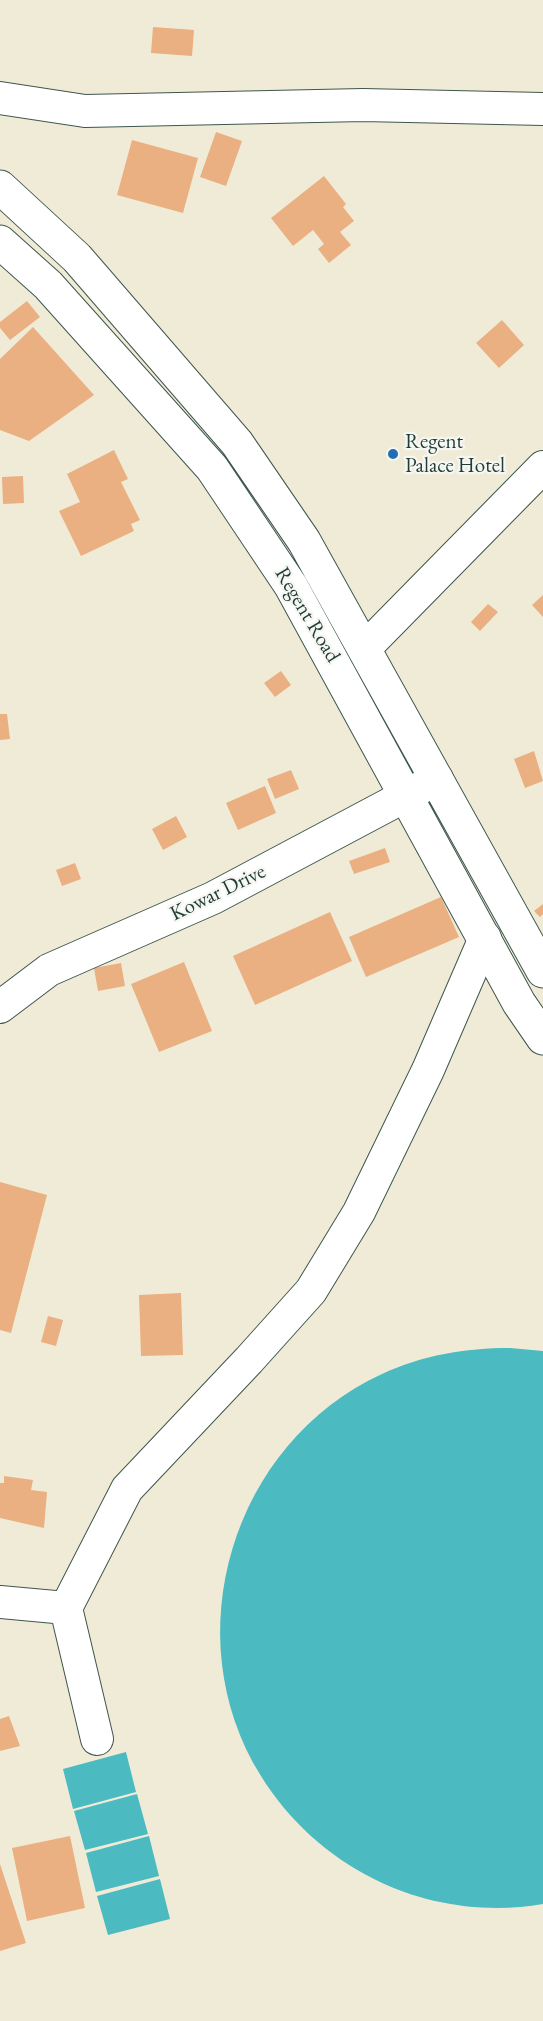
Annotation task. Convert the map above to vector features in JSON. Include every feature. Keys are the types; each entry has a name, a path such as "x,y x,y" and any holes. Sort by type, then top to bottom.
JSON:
{"main road":[{"name":"Regent Road","path":"0,187 76,258 237,443 304,541 543,971"},
{"name":"Regent Road","path":"0,242 48,285 212,468 291,585 519,1003 543,1038"}],"street":[{"path":"0,98 85,111 363,105 543,109"},
{"path":"365,648 543,467"},
{"name":"Kowar Drive","path":"0,1007 49,970 213,898 437,779"},
{"path":"97,1739 66,1608 127,1489 249,1360 310,1291 359,1212 428,1070 485,938"},
{"path":"0,1602 66,1608"}],"water":[{"path":"510,1348 543,1351 543,1904 500,1908 435,1901 394,1888 357,1870 325,1848 296,1822 261,1776 235,1721 222,1664 222,1605 233,1548 255,1495 288,1446 330,1405 397,1367 429,1357 461,1351"},
{"path":"126,1752 136,1792 73,1809 63,1769"},
{"path":"137,1794 148,1834 85,1850 74,1811"},
{"path":"149,1836 159,1876 96,1892 86,1853"},
{"path":"160,1879 170,1919 108,1935 97,1896"}],"building":[{"path":"153,27 194,30 192,56 151,53"},
{"path":"216,132 242,141 226,186 200,177"},
{"path":"132,140 198,158 183,213 117,195"},
{"path":"324,176 346,204 343,207 354,221 340,232 351,245 329,263 318,249 324,244 313,230 293,246 271,218"},
{"path":"27,301 40,317 10,340 0,328 0,322"},
{"path":"502,320 524,345 499,368 476,343"},
{"path":"33,327 94,395 29,441 0,430 0,359"},
{"path":"114,450 128,479 121,482 140,520 131,524 134,531 81,556 59,511 80,502 67,474"},
{"path":"23,476 24,503 3,504 2,477"},
{"path":"543,595 543,617 532,605"},
{"path":"488,604 498,612 480,631 471,622"},
{"path":"281,671 291,685 275,697 264,683"},
{"path":"0,714 7,714 10,739 0,740"},
{"path":"534,751 543,781 525,788 514,759"},
{"path":"291,770 299,789 275,799 267,779"},
{"path":"265,786 276,813 238,830 226,803"},
{"path":"176,816 187,837 163,850 152,829"},
{"path":"385,848 390,862 354,874 349,861"},
{"path":"75,863 81,879 62,886 56,870"},
{"path":"441,897 459,937 366,977 349,937"},
{"path":"543,904 543,914 540,917 534,911"},
{"path":"330,912 352,961 255,1005 233,956"},
{"path":"184,962 212,1031 159,1052 131,984"},
{"path":"121,963 125,986 98,991 94,968"},
{"path":"0,1182 47,1195 11,1333 0,1330"},
{"path":"181,1293 183,1355 141,1356 139,1295"},
{"path":"48,1316 63,1320 56,1346 41,1342"},
{"path":"4,1476 33,1480 31,1490 47,1492 44,1528 0,1518 0,1483 4,1483"},
{"path":"9,1716 20,1746 0,1751 0,1719"},
{"path":"70,1836 85,1908 27,1921 12,1848"},
{"path":"0,1864 26,1943 0,1951"}],"place":[{"name":"Regent Palace Hotel","path":"393,454"}]}
